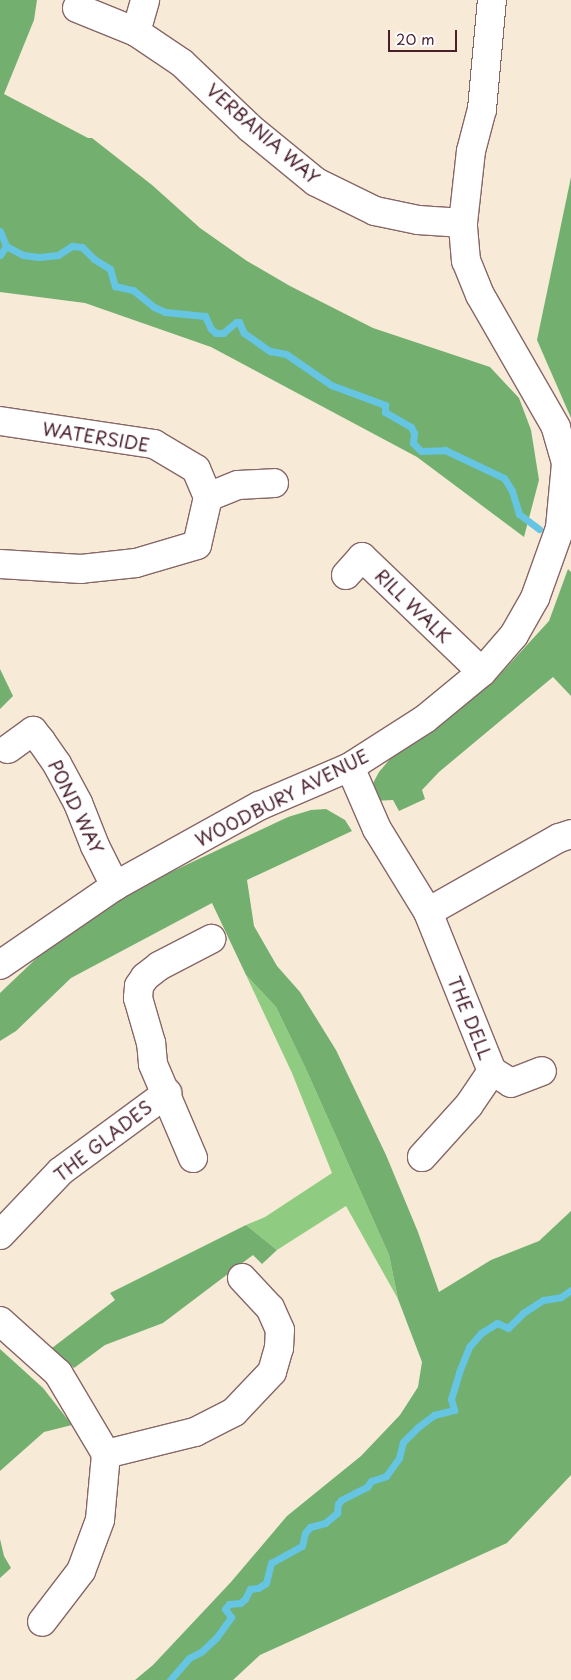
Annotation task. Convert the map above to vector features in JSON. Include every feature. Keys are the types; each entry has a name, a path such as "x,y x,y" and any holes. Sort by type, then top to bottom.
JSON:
{"street":[{"path":"136,32 146,0"},
{"name":"WOODBURY AVENUE","path":"0,965 115,886 259,806 350,767 425,719 482,672 514,635 535,598 549,565 560,528 566,462 556,427 480,295 466,261 463,223 471,151 482,109 492,0"},
{"name":"VERBANIA WAY","path":"77,8 136,32 182,63 250,128 316,182 375,211 418,220 463,223"},
{"name":"WATERSIDE","path":"0,422 154,444 196,469 208,497"},
{"path":"0,564 81,568 136,563 197,545 208,497 238,485 274,483"},
{"name":"RILL WALK","path":"346,575 362,557 482,672"},
{"name":"POND WAY","path":"8,748 33,731 41,741 57,764 78,803 95,846 115,886"},
{"name":"THE DELL","path":"350,767 377,829 428,912 492,1071 510,1083 542,1071"},
{"path":"428,912 559,838 571,834"},
{"name":"THE GLADES","path":"192,1158 167,1093 153,1064 150,1042 138,998 139,986 145,977 159,966 211,939"},
{"path":"422,1157 469,1105 492,1071"},
{"name":"THE GLADES","path":"0,1235 60,1171 167,1093"},
{"path":"106,1454 196,1432 234,1412 272,1372 279,1348 280,1330 270,1308 242,1278"},
{"path":"0,1321 58,1373 106,1454 100,1520 81,1572 42,1622"}],"green space":[{"path":"0,0 37,0 34,20 4,94 88,138 92,138 152,185 200,228 247,261 290,286 373,328 490,367 519,398 531,430 539,480 524,537 417,457 211,347 85,303 0,292"},
{"path":"571,177 571,418 537,340"},
{"path":"568,569 571,572 571,696 553,677 439,772 422,790 425,799 399,811 393,800 373,801 372,785 379,772 390,759 435,730 495,680 549,621"},
{"path":"0,669 13,696 0,709"},
{"path":"326,809 345,820 352,831 247,880 254,926 277,966 300,992 336,1050 386,1155 418,1232 439,1292 491,1260 539,1241 571,1211 571,1475 507,1543 260,1655 233,1680 135,1680 153,1665 231,1582 287,1516 361,1456 400,1415 418,1387 422,1362 398,1299 389,1255 305,1067 276,1007 246,975 212,903 71,978 16,1031 0,1041 0,993 42,953 86,920 137,888 288,817 311,810"},
{"path":"246,975 276,1007 305,1067 389,1255 398,1299 346,1206 277,1250 246,1225 265,1217 332,1173 292,1073"},
{"path":"246,1225 277,1250 262,1264 253,1255 163,1323 105,1345 74,1368 52,1348 115,1300 110,1293"},
{"path":"0,1349 43,1388 72,1425 44,1432 0,1471"},
{"path":"0,1539 4,1556 11,1568 0,1578"}],"waterway":[{"path":"0,231 6,246 23,255 39,257 58,255 72,246 82,247 94,259 110,269 115,286 133,290 154,307 165,312 205,316 211,329 216,333 223,333 236,322 239,322 244,333 270,351 286,354 331,385 385,405 385,412 411,427 414,433 413,443 421,451 445,450 504,478 512,491 519,514 539,529"},
{"path":"0,255 6,246"},
{"path":"170,1680 189,1658 201,1652 216,1638 231,1617 225,1609 229,1604 240,1603 245,1599 250,1589 258,1588 266,1583 271,1563 302,1546 305,1533 310,1527 325,1523 337,1513 338,1504 341,1500 367,1487 371,1481 386,1476 399,1458 403,1442 418,1427 434,1415 454,1410 451,1399 459,1372 469,1347 481,1333 497,1323 508,1328 523,1313 543,1300 561,1297 571,1290"}]}
